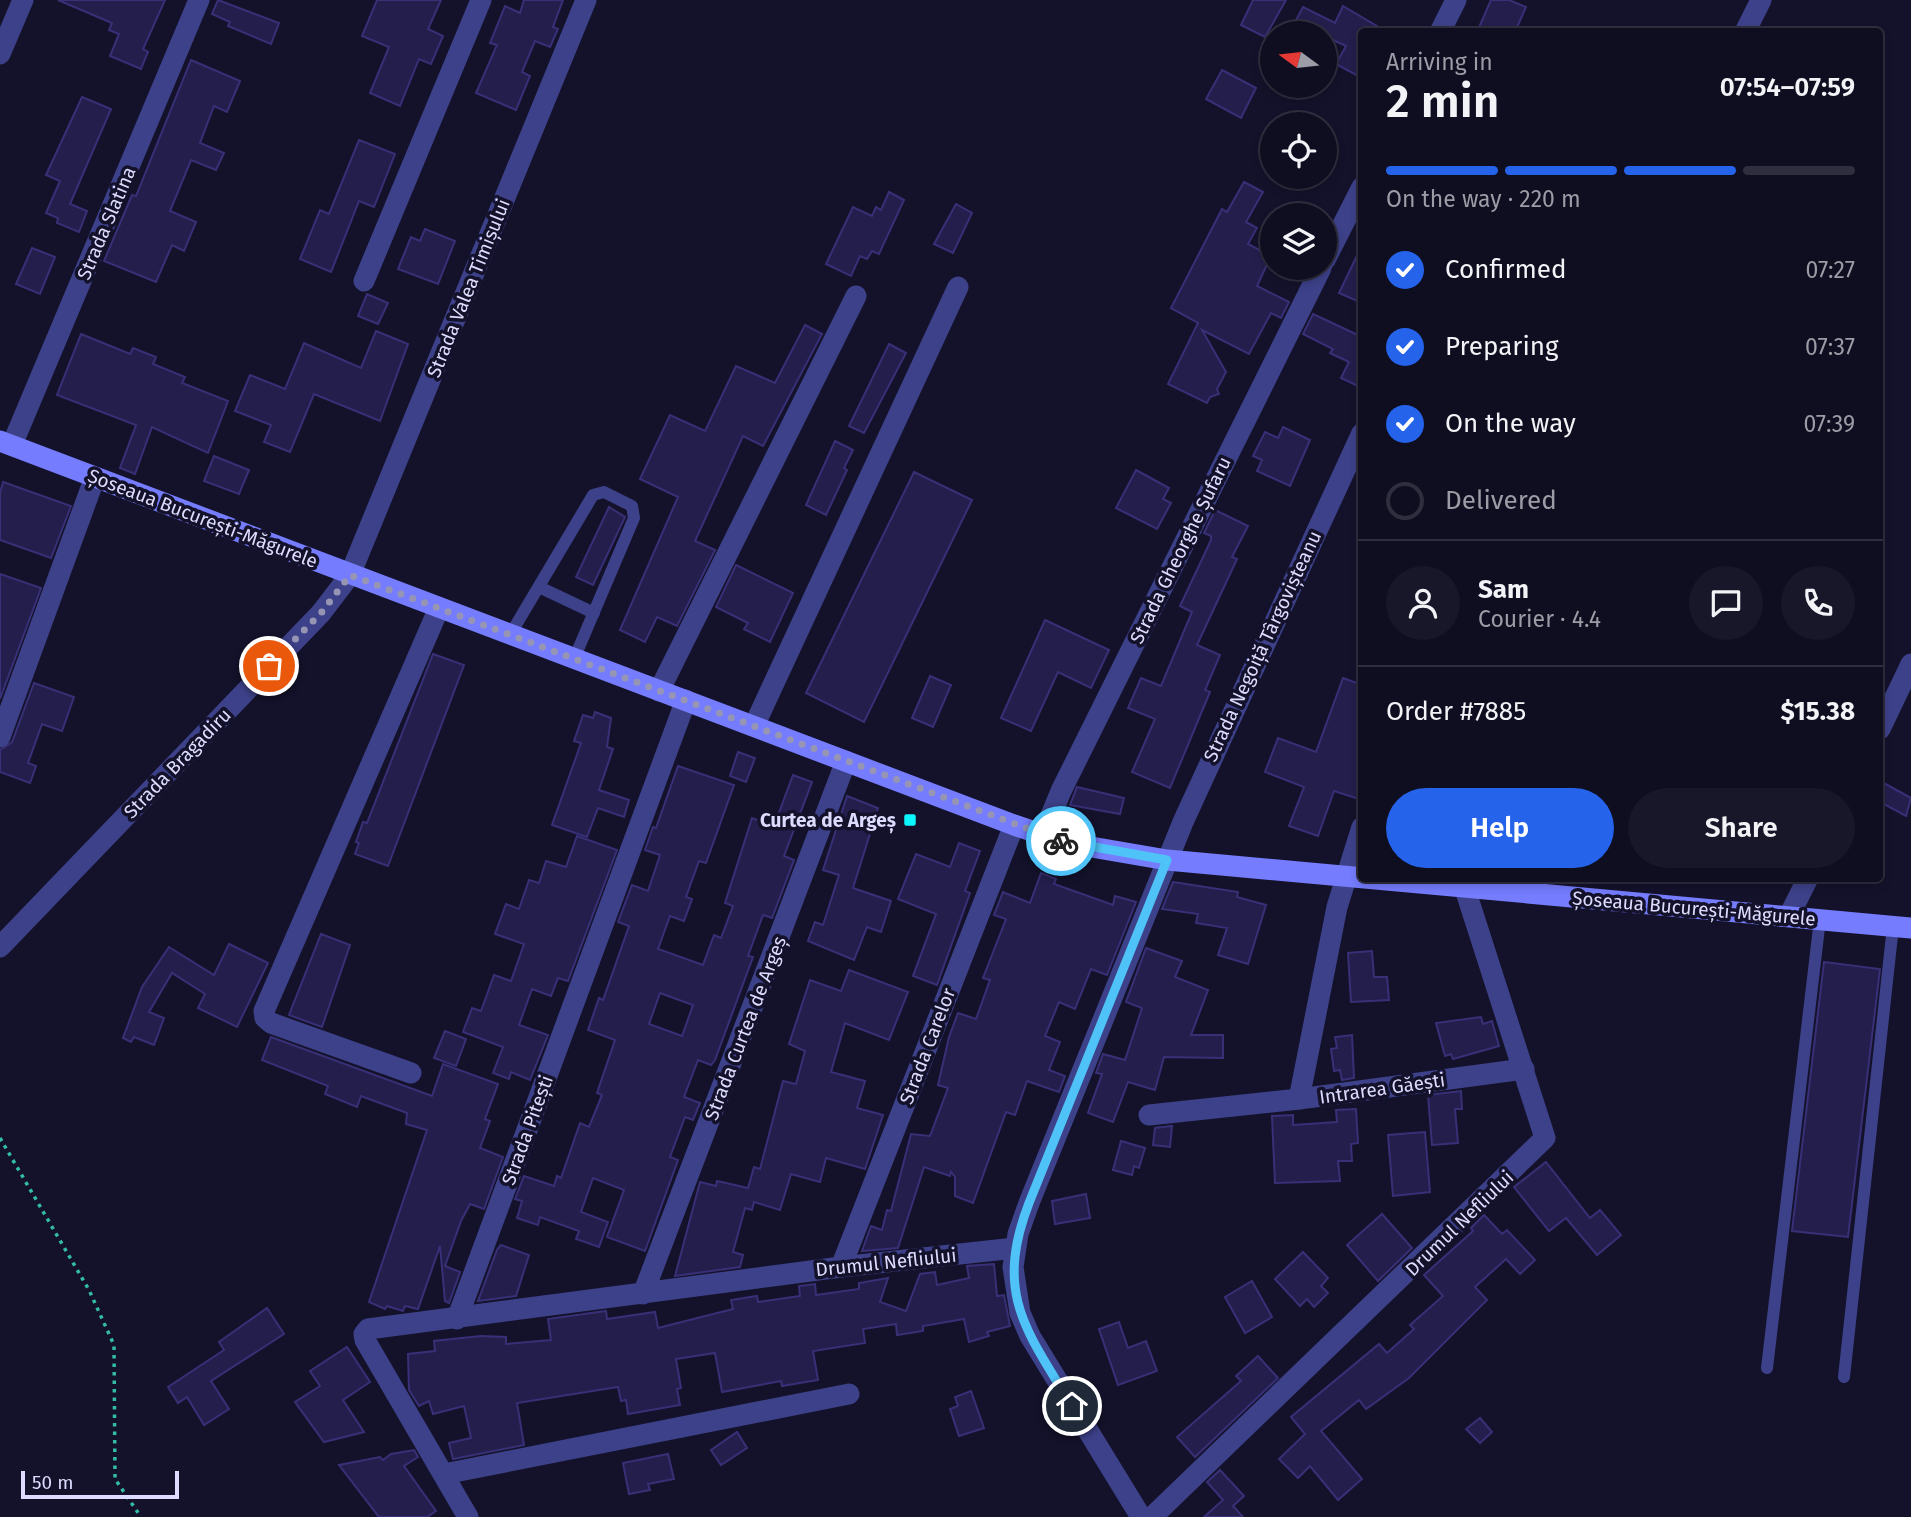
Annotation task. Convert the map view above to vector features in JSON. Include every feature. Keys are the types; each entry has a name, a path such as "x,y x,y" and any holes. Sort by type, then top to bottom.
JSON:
{"main road":[{"name":"Șoseaua București-Măgurele","path":"6,443 1044,835 1100,850 1167,860 1358,879"},
{"name":"Șoseaua București-Măgurele","path":"1389,882 1902,927"}],"street":[{"path":"0,54 23,0"},
{"name":"Strada Slatina","path":"6,443 199,0"},
{"path":"364,281 481,0"},
{"name":"Strada Valea Timișului","path":"350,575 586,0"},
{"path":"1442,28 1456,0"},
{"path":"1747,28 1761,0"},
{"path":"1337,236 1358,195"},
{"name":"Strada Gheorghe Șufaru","path":"1044,835 1061,791 1315,280"},
{"path":"754,726 958,287"},
{"path":"659,691 856,296"},
{"name":"Strada Negoiță Târgovișteanu","path":"1015,1248 1029,1203 1167,860 1249,672 1358,441"},
{"path":"0,737 95,477"},
{"name":"Strada Bragadiru","path":"0,947 321,613 350,575"},
{"path":"411,1073 271,1023 265,1018 264,1011 439,608"},
{"path":"1883,723 1911,664"},
{"name":"Strada Pitești","path":"457,1319 686,700"},
{"name":"Strada Curtea de Argeș","path":"643,1294 846,761"},
{"name":"Strada Carelor","path":"841,1267 1014,825"},
{"name":"Intrarea Găești","path":"1358,839 1345,878 1299,1099 1524,1069"},
{"path":"1789,916 1806,882"},
{"name":"Drumul Nefliului","path":"1152,1517 1542,1143 1545,1134 1465,889"},
{"path":"1149,1115 1299,1099"},
{"path":"1015,1248 1013,1281 1030,1336 1142,1517"},
{"name":"Drumul Nefliului","path":"457,1319 841,1267 1015,1248"},
{"path":"457,1319 368,1329 364,1334 468,1517"},
{"path":"444,1474 849,1394"}],"lane":[{"path":"510,635 593,495 604,492 632,506 634,518 575,659"},
{"path":"539,587 594,613"},
{"path":"1767,1368 1820,919"},
{"path":"1844,1377 1902,927"}],"path":[{"path":"0,1138 89,1290 114,1345 115,1479 141,1517"}],"building":[{"path":"58,0 165,0 143,49 148,52 141,69 110,56 119,34 109,30 112,23"},
{"path":"218,0 279,23 271,44 228,26 230,22 212,14"},
{"path":"377,0 441,0 428,29 443,36 431,64 419,59 400,106 370,93 389,47 362,36"},
{"path":"524,0 563,0 553,27 558,29 550,47 535,41 522,72 530,76 516,110 476,93 497,45 490,43 505,6 520,13"},
{"path":"1253,0 1286,0 1274,21 1260,21 1260,34 1241,25"},
{"path":"1491,0 1509,0 1526,7 1517,28 1479,28"},
{"path":"1343,6 1380,28 1358,28 1358,76 1337,65 1346,46 1337,42 1336,21"},
{"path":"1303,7 1331,21 1296,21"},
{"path":"191,60 240,81 227,112 214,106 200,143 224,153 216,170 191,160 170,211 196,222 184,251 172,245 156,282 104,261 132,195 136,196"},
{"path":"1222,70 1256,88 1241,118 1206,99"},
{"path":"82,97 111,109 70,204 87,211 79,232 57,223 58,218 46,213 60,181 46,175"},
{"path":"359,140 395,154 374,207 359,201 331,272 300,259 320,210 329,214"},
{"path":"1244,182 1263,192 1246,222 1257,228 1248,244 1260,250 1260,280 1257,286 1289,302 1281,318 1271,313 1249,354 1202,330 1226,372 1217,389 1219,394 1210,397 1207,403 1168,384 1198,323 1171,308 1222,209 1227,212"},
{"path":"889,192 904,200 879,254 872,251 867,259 860,256 851,276 826,264 853,207 872,216 876,207 881,210"},
{"path":"956,204 972,213 953,253 934,244"},
{"path":"425,229 455,241 438,284 398,269 411,237 420,241"},
{"path":"32,248 55,257 40,294 16,284"},
{"path":"1358,253 1358,301 1339,293"},
{"path":"367,294 388,303 378,324 358,316"},
{"path":"1313,314 1358,335 1358,386 1341,378 1349,362 1330,353 1333,349 1303,334"},
{"path":"805,325 822,334 763,446 743,436 695,541 715,550 677,626 657,617 645,642 620,630 678,497 640,479 670,415 705,431 736,366 775,383"},
{"path":"376,331 408,344 380,421 314,394 290,452 264,442 271,425 235,411 250,375 285,389 304,343 361,368"},
{"path":"81,334 130,354 133,348 156,357 153,364 185,377 182,383 228,401 208,453 152,427 135,474 120,468 136,425 57,395"},
{"path":"889,344 906,353 864,433 849,426"},
{"path":"1283,427 1310,440 1290,486 1257,471 1262,460 1253,456 1265,432 1278,438"},
{"path":"835,441 853,450 844,468 847,470 826,515 806,505"},
{"path":"214,456 249,470 239,494 204,481"},
{"path":"1136,470 1169,488 1163,499 1171,503 1157,529 1116,508"},
{"path":"914,472 972,500 864,722 806,693"},
{"path":"3,482 71,506 51,558 0,540 0,493"},
{"path":"609,507 625,517 593,585 576,577"},
{"path":"1215,510 1248,526 1232,557 1237,559 1197,645 1220,655 1205,690 1210,692 1170,788 1132,772 1155,719 1128,708 1141,678 1161,686 1192,612 1180,606 1211,540 1211,536 1204,533"},
{"path":"736,565 793,593 770,642 744,629 748,623 716,607"},
{"path":"0,574 41,588 0,699"},
{"path":"1045,620 1109,650 1091,688 1058,672 1031,731 1001,718"},
{"path":"433,654 464,665 388,866 355,854 359,843 356,842 363,822 367,823"},
{"path":"930,676 951,685 933,727 912,718"},
{"path":"1343,678 1358,684 1358,799 1334,791 1318,836 1289,826 1304,787 1265,772 1278,738 1316,752"},
{"path":"34,683 74,697 62,731 42,724 28,763 36,766 30,783 0,772 0,750 12,742"},
{"path":"595,712 611,718 607,747 613,749 599,790 629,800 624,817 598,808 587,837 552,825 581,743 574,741 583,715 593,718"},
{"path":"738,752 755,758 746,782 730,776"},
{"path":"678,766 734,785 706,863 699,861 686,897 692,899 684,921 670,916 658,949 703,965 714,935 721,938 733,906 725,903 752,818 774,826 793,775 812,782 784,856 794,860 772,918 763,915 748,956 753,957 715,1060 711,1065 698,1060 684,1097 700,1103 693,1120 685,1117 670,1157 678,1160 645,1251 607,1237 624,1190 593,1178 581,1212 608,1222 599,1247 576,1239 579,1231 540,1217 538,1225 517,1218 522,1201 515,1199 524,1176 554,1186 557,1176 561,1178 580,1123 589,1127 602,1095 597,1093 615,1040 588,1030 599,998 603,1000 629,926 618,922 632,885 648,891 660,855 645,850 653,827 656,828","holes":["660,993 693,1005 682,1036 649,1024"]},
{"path":"1883,783 1911,798 1906,816 1883,804"},
{"path":"1077,787 1124,798 1120,814 1070,805"},
{"path":"847,796 878,808 853,888 891,901 881,932 867,927 854,960 808,941 815,922 823,925 839,875 823,870"},
{"path":"577,836 617,850 568,981 558,978 551,996 532,989 519,1025 548,1035 530,1080 511,1072 509,1079 493,1073 503,1047 463,1032 472,1008 481,1011 494,975 511,981 524,944 495,934 506,904 519,909 529,880 539,883 546,861 566,867"},
{"path":"959,843 980,851 965,891 970,893 937,985 913,976 936,914 898,899 916,854 950,867"},
{"path":"1041,873 1056,879 1054,884 1113,905 1115,896 1136,902 1107,975 1091,969 1075,1009 1059,1002 1045,1036 1060,1042 1049,1070 1065,1076 1059,1092 1027,1081 1015,1115 1006,1112 973,1203 955,1196 955,1177 951,1172 950,1176 924,1167 898,1248 862,1251 871,1226 882,1230 887,1210 891,1211 911,1134 930,1136 948,1088 938,1085 949,1037 958,1013 976,1019 990,980 983,978 1006,919 994,915 1003,892 1030,903"},
{"path":"1173,882 1238,892 1237,897 1266,905 1248,964 1218,955 1227,928 1196,923 1198,914 1162,909"},
{"path":"321,934 350,945 322,1027 289,1015"},
{"path":"229,944 268,963 237,1027 198,1008 205,994 172,973 149,1012 164,1018 154,1045 134,1037 131,1042 123,1038 142,987 169,947 214,975"},
{"path":"1146,948 1182,961 1175,977 1208,990 1191,1035 1223,1035 1223,1058 1164,1057 1155,1090 1128,1082 1113,1122 1088,1113 1102,1074 1096,1073 1103,1054 1125,1060 1142,1008 1126,1002"},
{"path":"1372,951 1374,977 1387,977 1389,1000 1351,1002 1348,953"},
{"path":"1824,962 1880,969 1848,1237 1792,1231"},
{"path":"849,970 908,992 889,1040 845,1023 831,1072 865,1081 857,1108 883,1115 865,1169 826,1158 820,1182 791,1174 780,1210 754,1202 752,1210 745,1208 733,1252 743,1255 740,1267 675,1276 700,1182 716,1186 717,1181 748,1188 754,1167 760,1169 783,1081 796,1084 805,1051 789,1044 810,980 841,991"},
{"path":"1481,1017 1483,1024 1492,1021 1499,1046 1453,1059 1451,1054 1445,1056 1436,1023"},
{"path":"445,1031 466,1039 456,1066 434,1058"},
{"path":"1352,1035 1354,1078 1342,1080 1340,1070 1334,1071 1331,1049 1337,1048 1335,1037"},
{"path":"271,1037 432,1096 443,1064 498,1084 485,1119 490,1121 480,1148 503,1157 484,1209 470,1204 461,1221 445,1266 460,1272 449,1303 445,1301 440,1246 418,1309 405,1306 403,1311 387,1306 385,1309 369,1302 427,1130 406,1124 407,1113 361,1096 357,1107 325,1094 328,1086 262,1060"},
{"path":"1461,1091 1462,1109 1455,1109 1458,1143 1432,1145 1428,1095"},
{"path":"1356,1109 1358,1143 1351,1144 1352,1161 1338,1161 1340,1181 1275,1183 1272,1116 1293,1115 1293,1125 1337,1122 1336,1110"},
{"path":"1172,1126 1170,1147 1153,1145 1155,1128"},
{"path":"1425,1132 1430,1192 1393,1196 1388,1135"},
{"path":"1121,1141 1145,1148 1139,1168 1134,1166 1132,1175 1113,1170"},
{"path":"1546,1162 1590,1218 1600,1210 1621,1235 1597,1255 1566,1218 1549,1231 1514,1187"},
{"path":"1086,1194 1090,1218 1055,1224 1052,1201"},
{"path":"1382,1214 1412,1248 1378,1281 1347,1245"},
{"path":"1484,1215 1502,1234 1507,1230 1535,1260 1520,1274 1506,1259 1475,1287 1487,1300 1409,1378 1366,1409 1359,1400 1321,1431 1362,1479 1338,1500 1310,1466 1298,1478 1279,1459 1305,1434 1291,1417 1379,1344 1387,1353 1414,1329 1410,1325 1443,1296 1424,1275 1473,1231 1471,1228"},
{"path":"501,1245 529,1255 516,1296 478,1301 497,1250"},
{"path":"1303,1252 1328,1278 1321,1286 1328,1293 1314,1307 1307,1299 1300,1306 1275,1279"},
{"path":"994,1264 997,1296 1004,1295 1010,1326 987,1332 989,1336 969,1342 964,1319 923,1326 923,1331 897,1335 896,1324 863,1329 865,1343 813,1351 818,1380 782,1386 781,1381 722,1392 715,1353 676,1359 681,1388 677,1389 680,1405 628,1414 626,1400 621,1401 618,1387 517,1403 524,1445 453,1459 449,1443 471,1438 464,1406 433,1414 429,1401 419,1406 409,1390 408,1354 435,1351 434,1341 481,1336 506,1337 506,1344 551,1340 548,1319 606,1311 607,1319 655,1312 658,1328 733,1309 731,1300 757,1296 758,1302 800,1296 799,1286 815,1284 816,1295 859,1289 859,1283 888,1278 880,1302 906,1311 920,1274 935,1272 937,1285 969,1278 967,1266"},
{"path":"1252,1281 1272,1317 1245,1333 1225,1297"},
{"path":"267,1308 284,1334 211,1381 229,1409 204,1425 187,1397 178,1403 168,1387 224,1350 219,1342"},
{"path":"1119,1322 1128,1348 1146,1341 1157,1371 1118,1385 1099,1329"},
{"path":"347,1347 370,1382 343,1400 364,1432 324,1442 295,1402 320,1386 310,1371"},
{"path":"1258,1356 1278,1378 1195,1457 1177,1437 1241,1381 1236,1376"},
{"path":"971,1391 984,1428 959,1436 950,1409 958,1406 955,1397"},
{"path":"1480,1418 1492,1432 1480,1443 1466,1429"},
{"path":"737,1432 747,1448 721,1465 711,1450"},
{"path":"414,1450 418,1457 404,1466 436,1511 427,1517 379,1517 339,1465 380,1457 383,1460 391,1454"},
{"path":"668,1454 674,1479 648,1484 650,1490 629,1494 623,1463"},
{"path":"1220,1470 1244,1496 1233,1506 1243,1517 1204,1517 1223,1500 1207,1482"}],"way so far":[{"path":"269,666 321,613 350,575 1061,841"}],"place":[{"name":"Curtea de Argeș","path":"910,820"}],"route":[{"path":"1061,841 1125,855 1167,860 1023,1218 1015,1248 1013,1281 1020,1313 1030,1336 1072,1406"}]}
